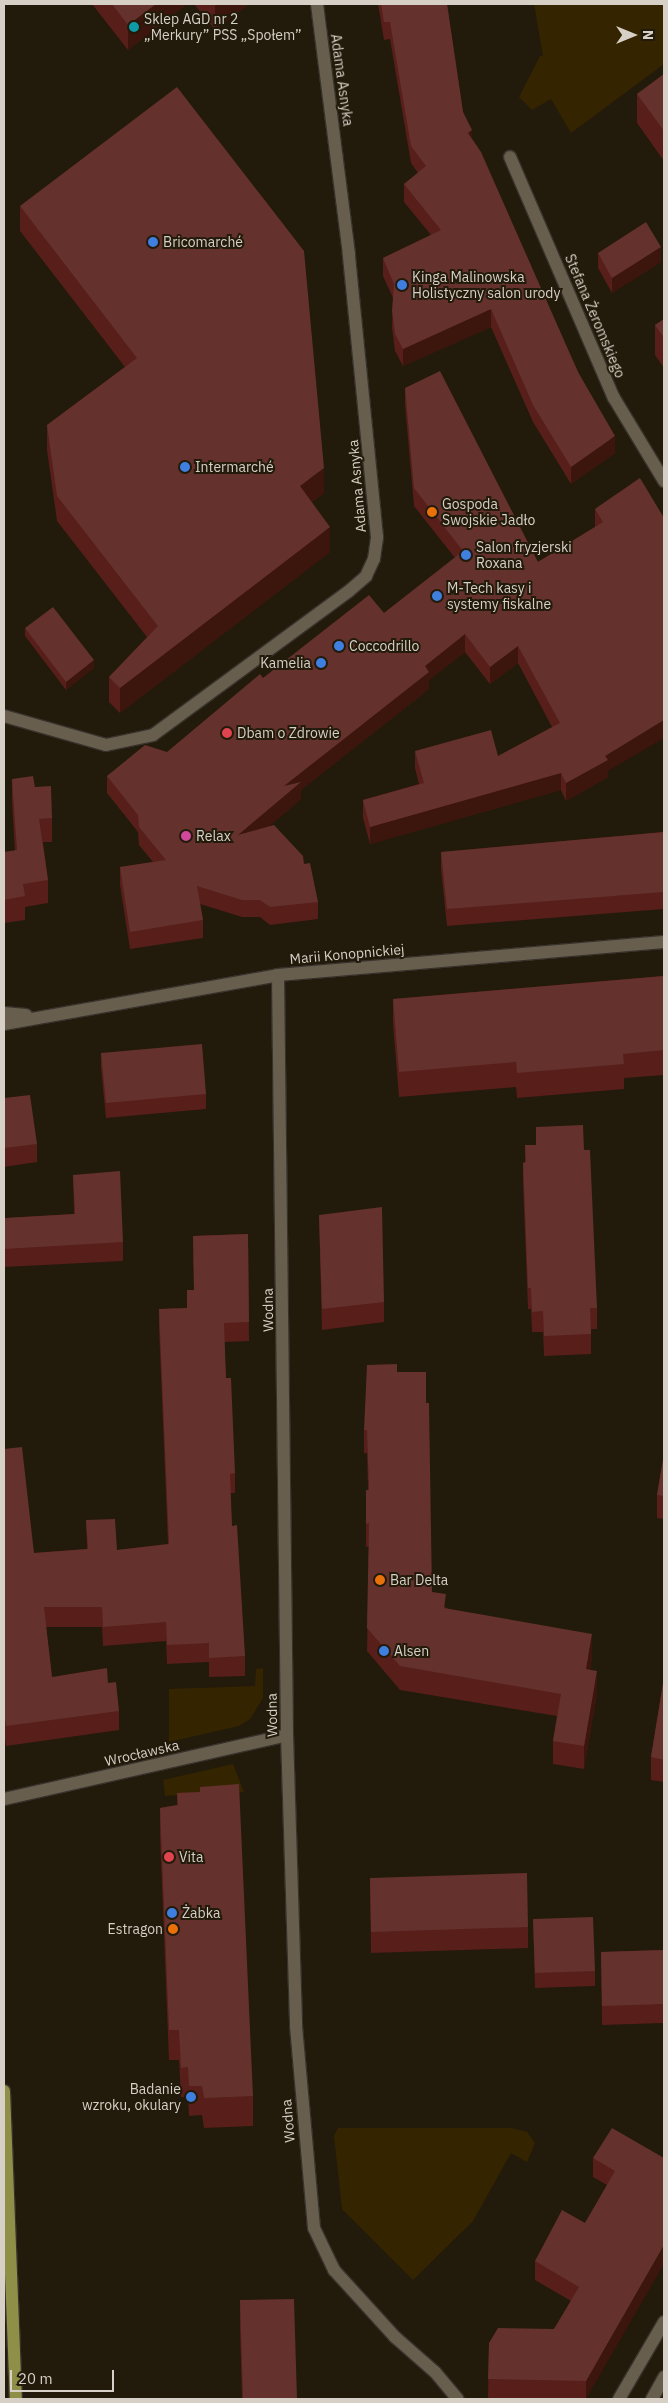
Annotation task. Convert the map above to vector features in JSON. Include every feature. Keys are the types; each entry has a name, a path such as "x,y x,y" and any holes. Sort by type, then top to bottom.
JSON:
{"main road":[{"path":"4,2092 16,2399"}],"street":[{"name":"Adama Asnyka","path":"4,716 106,745 153,735 350,591 366,576 374,559 377,537 350,254 317,4"},
{"name":"Stefana Żeromskiego","path":"510,157 614,398 664,481"},
{"name":"Marii Konopnickiej","path":"4,1024 36,1016 278,975 664,942"},
{"name":"Wodna","path":"278,975 287,1735 296,2026 314,2228 334,2270 395,2337 435,2372 458,2399"},
{"name":"Marii Konopnickiej","path":"4,1013 36,1016"},
{"name":"Wrocławska","path":"4,1799 287,1735"},
{"path":"619,2399 664,2322"},
{"path":"652,2399 664,2377"}],"shaded area":[{"path":"534,4 664,4 664,64 571,133 551,99 532,110 519,97 540,56 543,56"},
{"path":"263,1668 263,1698 250,1719 239,1726 169,1742 169,1689 255,1686 256,1669"},
{"path":"233,1764 244,1792 165,1796 163,1780"},
{"path":"338,2128 512,2128 527,2132 535,2143 527,2162 511,2153 473,2221 413,2280 342,2209 334,2136"}],"building":[{"path":"112,4 156,4 128,25"},
{"path":"381,4 447,4 463,112 472,130 468,133 481,152 578,372 615,436 571,467 533,405 491,309 403,349 395,334 392,311 394,284 383,258 441,230 404,184 426,166 411,146 390,22 384,22"},
{"path":"664,74 664,131 637,94"},
{"path":"177,87 304,251 324,468 300,486 330,527 120,688 109,677 158,626 57,496 47,425 137,358 20,206"},
{"path":"646,222 661,247 612,278 598,253"},
{"path":"664,319 664,338 655,325"},
{"path":"440,371 538,562 603,522 595,509 640,478 664,518 664,720 605,756 608,760 566,783 561,773 370,827 363,800 424,783 415,751 491,730 498,756 560,723 518,646 490,667 465,634 425,666 429,672 284,786 301,782 238,835 274,825 303,856 304,864 310,863 318,902 270,907 260,900 242,900 197,886 203,920 130,932 120,867 166,860 139,827 138,815 107,776 145,745 167,752 260,674 263,678 369,595 384,613 463,551 414,488 405,388"},
{"path":"53,607 94,660 66,682 25,628"},
{"path":"33,776 35,787 51,786 52,818 39,819 48,880 23,884 25,896 4,900 4,852 17,850 12,779"},
{"path":"664,832 664,892 447,909 441,852"},
{"path":"664,976 664,1050 623,1054 624,1064 517,1073 516,1062 399,1072 393,999"},
{"path":"202,1044 206,1094 106,1103 101,1053"},
{"path":"30,1095 37,1144 4,1148 4,1098"},
{"path":"583,1125 584,1150 590,1150 597,1308 590,1308 591,1334 544,1336 543,1311 532,1312 531,1288 528,1288 523,1163 526,1162 525,1145 536,1145 536,1127"},
{"path":"120,1171 123,1242 4,1249 4,1212 5,1218 75,1214 73,1175"},
{"path":"382,1207 384,1302 322,1309 319,1215"},
{"path":"248,1234 249,1322 224,1323 226,1378 231,1378 235,1473 230,1474 232,1526 237,1525 245,1656 209,1658 209,1643 167,1645 166,1622 103,1627 102,1607 44,1607 52,1677 107,1668 108,1683 116,1682 119,1711 6,1726 4,1712 4,1449 22,1447 34,1553 88,1549 86,1520 115,1519 117,1550 169,1544 159,1309 187,1308 187,1290 194,1290 193,1236"},
{"path":"397,1364 397,1372 426,1372 426,1403 429,1403 432,1592 446,1594 444,1608 592,1634 586,1669 597,1671 584,1746 553,1741 561,1694 400,1666 367,1628 369,1523 366,1524 366,1490 369,1490 367,1430 364,1430 367,1365"},
{"path":"664,1454 664,1496 657,1495"},
{"path":"664,1677 664,1760 651,1757"},
{"path":"239,1784 253,2096 204,2098 202,2086 189,2086 188,2067 181,2068 179,2030 169,2030 160,1808 178,1805 177,1793 200,1792 200,1787"},
{"path":"527,1873 528,1927 371,1932 370,1878"},
{"path":"593,1917 595,1971 535,1973 533,1919"},
{"path":"664,1950 664,2004 602,2006 601,1952"},
{"path":"612,2128 664,2158 664,2245 586,2381 488,2379 489,2343 498,2328 554,2329 579,2287 535,2261 562,2210 585,2223 615,2171 593,2158"},
{"path":"294,2299 297,2399 243,2399 240,2300"}],"place":[{"name":"Sklep AGD nr 2 „Merkury” PSS „Społem”","path":"134,27"},
{"name":"Bricomarché","path":"153,242"},
{"name":"Kinga Malinowska Holistyczny salon urody","path":"402,285"},
{"name":"Intermarché","path":"185,467"},
{"name":"Gospoda Swojskie Jadło","path":"432,512"},
{"name":"Salon fryzjerski Roxana","path":"466,555"},
{"name":"M-Tech kasy i systemy fiskalne","path":"437,596"},
{"name":"Coccodrillo","path":"339,646"},
{"name":"Kamelia","path":"321,663"},
{"name":"Dbam o Zdrowie","path":"227,733"},
{"name":"Relax","path":"186,836"},
{"name":"Bar Delta","path":"380,1580"},
{"name":"Alsen","path":"384,1651"},
{"name":"Vita","path":"169,1857"},
{"name":"Żabka","path":"172,1913"},
{"name":"Estragon","path":"173,1929"},
{"name":"Badanie wzroku, okulary","path":"191,2097"}]}
